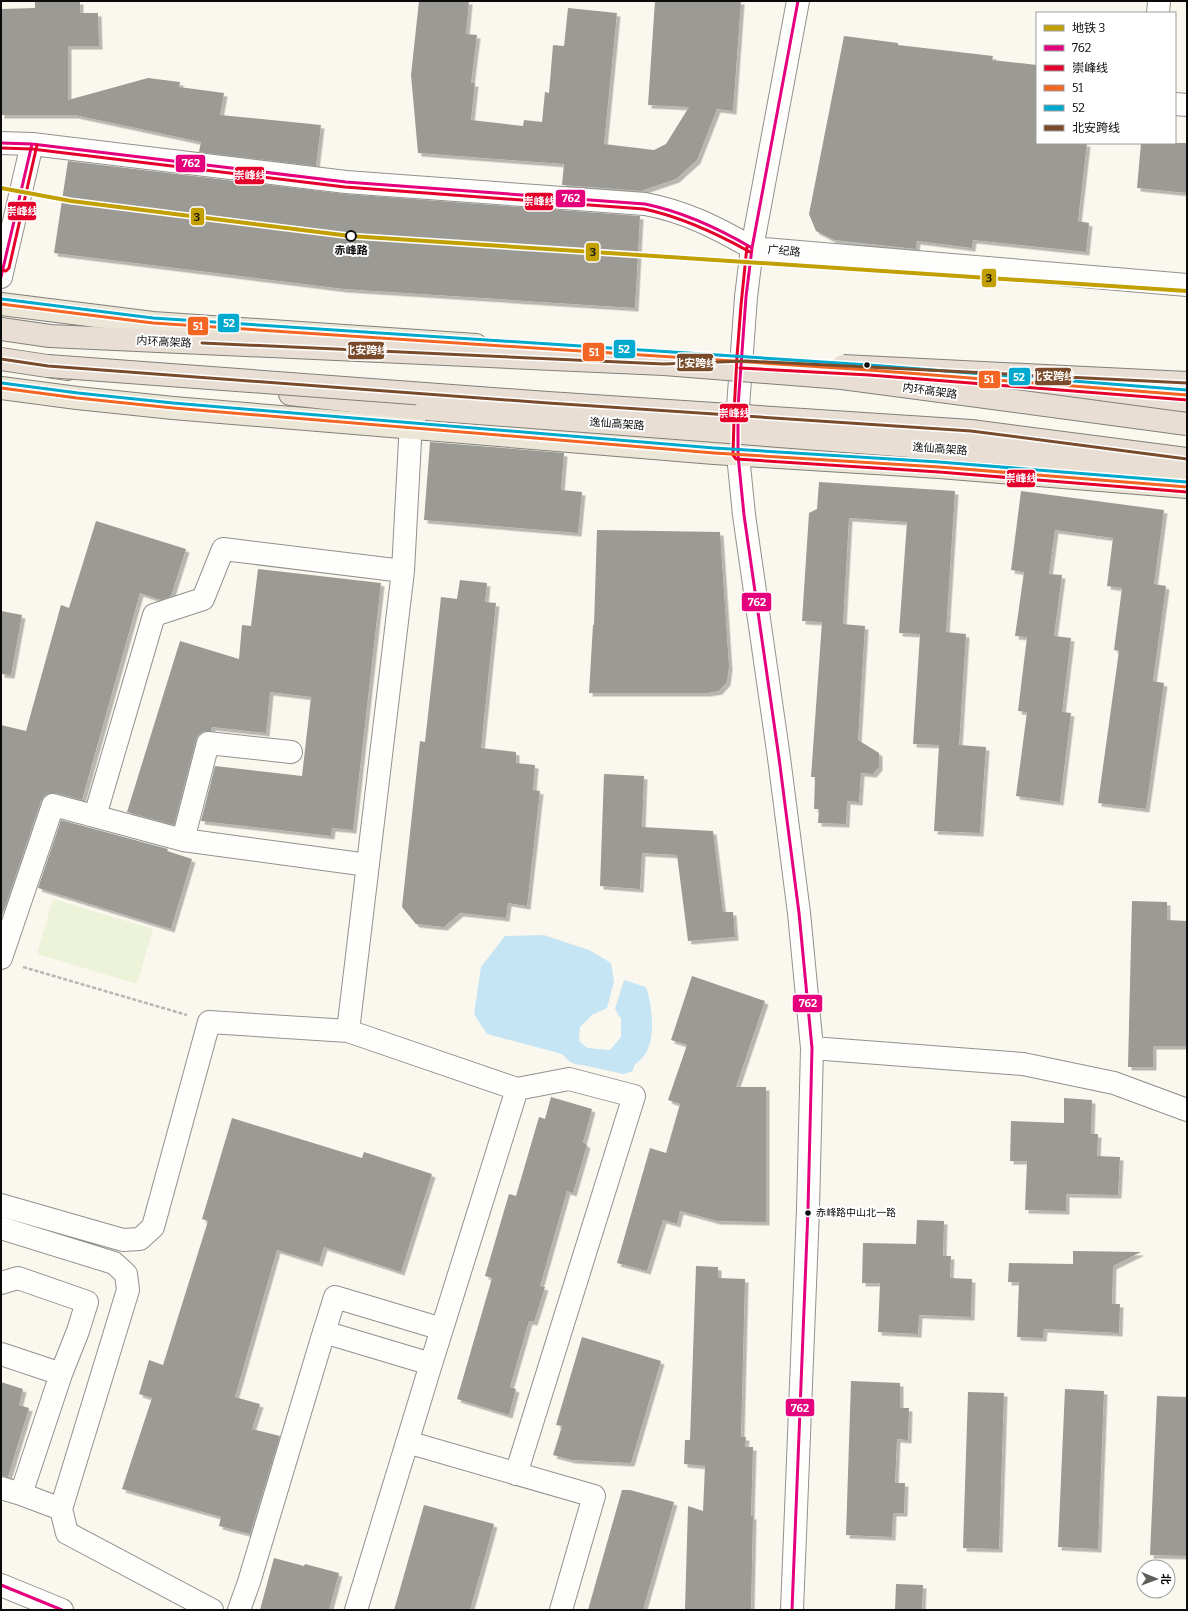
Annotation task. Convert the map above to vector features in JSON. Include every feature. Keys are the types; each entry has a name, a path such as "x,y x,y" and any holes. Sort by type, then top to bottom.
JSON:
{"highway":[{"name":"内环高架路","path":"1,329 50,336 664,364 842,378 1187,424"},
{"path":"1,359 48,366 548,403 971,431 1187,459"},
{"path":"664,364 746,361 1187,383"},
{"name":"逸仙高架路","path":"48,366 426,409 1015,454 1187,474"},
{"path":"842,378 905,375 956,377 1187,401"}],"main road":[{"path":"1,304 153,324 740,363 869,370 1187,394"},
{"path":"1,388 173,408 738,455 939,467 1187,487"}],"street":[{"path":"792,1610 808,1209 812,1048 798,906 779,758 744,515 738,455 738,407 740,363 752,248 798,1"},
{"path":"1158,12 1159,1"},
{"path":"1176,104 1187,105"},
{"name":"广纪路","path":"1,143 32,144 346,182 645,204 675,211 702,221 752,248 1187,285"},
{"path":"2,269 32,144"},
{"path":"348,1031 403,571 410,440"},
{"path":"95,816 154,614 203,599 223,549 403,571"},
{"path":"183,840 208,743 291,752"},
{"path":"8,961 53,805 183,840 368,865"},
{"path":"1,1205 123,1240 140,1239 153,1227 209,1022 348,1031 517,1089 569,1079 634,1096 516,1474"},
{"path":"812,1048 1023,1064 1114,1083 1187,1110"},
{"path":"356,1610 517,1089"},
{"path":"1,1228 114,1263 126,1274 128,1290 61,1509 67,1533 212,1610"},
{"path":"1,1283 18,1278 87,1302 78,1331 61,1374 11,1491 61,1509"},
{"path":"240,1610 335,1297 442,1329"},
{"path":"78,1331 116,1330"},
{"path":"324,1332 431,1364"},
{"path":"1,1354 61,1374"},
{"path":"407,1442 594,1496 561,1610"},
{"path":"1,1585 62,1610"}],"path":[{"path":"8,961 209,1022"}],"green space":[{"path":"53,899 153,929 137,984 37,954"}],"water":[{"path":"544,935 589,950 611,963 614,982 607,1008 592,1015 580,1027 579,1041 587,1048 610,1050 621,1037 621,1019 615,1009 624,980 646,987 650,1003 652,1033 647,1050 643,1057 635,1064 633,1071 624,1074 576,1064 569,1061 562,1054 487,1034 474,1014 481,967 505,936"}],"building":[{"path":"35,1 80,1 80,13 98,13 99,46 68,46 68,100 148,78 180,82 179,87 224,93 220,115 321,125 316,166 199,152 201,142 75,115 1,115 1,9 35,8"},
{"path":"419,1 469,1 466,34 477,35 471,83 475,83 471,120 523,126 524,120 542,122 545,92 549,93 553,45 564,46 568,8 617,13 604,144 654,150 666,144 689,107 648,105 655,1 741,1 733,111 717,109 697,160 676,179 641,191 562,185 564,164 418,153 411,75"},
{"path":"844,36 898,43 898,45 993,56 992,60 1036,65 1036,144 1087,144 1078,221 1089,223 1086,252 973,240 972,248 917,241 916,249 834,240 816,231 809,214"},
{"path":"1187,143 1187,193 1137,188 1141,144"},
{"name":"赤峰路","path":"68,161 345,194 640,216 635,308 344,289 54,253"},
{"path":"430,442 564,453 561,490 582,492 578,533 424,520"},
{"path":"819,482 955,491 946,632 966,634 959,745 986,747 980,833 934,831 939,745 913,744 920,634 899,633 907,522 849,518 843,624 865,626 858,740 879,753 879,767 873,774 861,773 859,802 847,801 846,824 818,823 819,809 814,809 815,777 811,777 822,622 802,621 809,513 817,509"},
{"path":"1021,491 1164,510 1154,584 1166,586 1153,681 1164,683 1146,809 1098,803 1119,651 1114,650 1122,588 1107,586 1113,538 1055,530 1049,574 1062,575 1054,636 1071,638 1062,712 1071,713 1060,802 1016,796 1027,712 1018,711 1027,637 1015,636 1024,572 1011,570"},
{"path":"96,521 186,549 171,596 161,600 140,593 82,800 56,793 50,793 44,796 1,919 1,725 26,731 61,605 69,608"},
{"path":"597,530 720,532 729,667 727,682 719,691 707,693 589,693 594,625"},
{"path":"258,569 381,583 353,830 332,828 331,836 201,821 215,766 302,776 311,697 270,692 266,733 212,727 211,731 204,731 198,735 174,825 127,812 180,641 239,659 242,625 251,626"},
{"path":"460,580 487,583 485,602 496,603 481,748 516,752 516,763 535,765 533,790 540,791 527,906 508,903 506,918 460,913 444,927 416,924 402,907 420,741 425,742 441,597 457,599"},
{"path":"1,611 22,615 11,675 1,674"},
{"path":"604,774 644,776 642,827 713,831 723,912 733,912 735,937 688,941 677,855 642,853 640,889 600,886"},
{"path":"61,820 168,849 167,851 192,859 171,929 38,888"},
{"path":"1132,901 1167,902 1167,920 1187,921 1187,1046 1153,1046 1153,1067 1128,1067"},
{"path":"692,976 765,1001 736,1087 766,1087 766,1222 717,1221 680,1211 677,1224 663,1220 647,1271 617,1263 650,1148 666,1153 680,1104 668,1100 687,1045 671,1040"},
{"path":"551,1097 592,1109 583,1142 587,1145 573,1193 567,1191 540,1286 545,1287 534,1322 529,1321 510,1387 516,1389 509,1415 457,1399 492,1278 485,1276 509,1194 516,1196 539,1117 545,1119"},
{"path":"1064,1098 1092,1100 1091,1134 1098,1134 1097,1156 1120,1157 1118,1195 1066,1194 1066,1211 1025,1210 1027,1161 1010,1161 1011,1121 1064,1123"},
{"path":"232,1118 362,1158 364,1152 432,1174 401,1272 324,1247 319,1263 277,1250 235,1397 260,1404 252,1429 280,1436 250,1534 219,1526 221,1517 122,1489 152,1398 139,1394 149,1360 163,1365 208,1221 202,1219"},
{"path":"917,1220 944,1221 943,1256 951,1256 950,1278 972,1279 971,1317 919,1315 918,1334 878,1332 880,1283 862,1283 863,1243 916,1244"},
{"path":"1073,1251 1141,1252 1113,1266 1112,1304 1120,1304 1119,1333 1044,1329 1043,1338 1017,1337 1019,1282 1008,1282 1009,1263 1073,1264"},
{"path":"696,1266 718,1267 718,1278 745,1279 741,1437 746,1437 745,1447 753,1447 751,1610 685,1610 688,1506 703,1511 705,1466 684,1464 685,1440 690,1440"},
{"path":"582,1337 661,1361 631,1463 572,1460 553,1455 562,1426 556,1425"},
{"path":"851,1381 900,1383 900,1408 909,1408 908,1440 897,1439 895,1483 905,1483 904,1513 893,1513 892,1537 846,1535"},
{"path":"1,1382 23,1389 19,1405 29,1408 8,1477 1,1476"},
{"path":"1065,1389 1104,1391 1098,1549 1058,1547"},
{"path":"968,1392 1004,1393 999,1549 963,1548"},
{"path":"1157,1396 1187,1397 1187,1556 1150,1555"},
{"path":"622,1490 630,1490 674,1502 643,1610 588,1610"},
{"path":"424,1505 494,1524 470,1610 394,1610"},
{"path":"274,1558 339,1573 329,1610 260,1610"},
{"path":"896,1584 923,1585 922,1610 895,1610"}],"metro line":[{"name":"3","path":"1,188 71,201 350,236 1187,291"}],"transit line":[{"name":"762","path":"792,1610 808,1209 812,1048 799,913 779,758 744,515 738,455 738,407 746,297 752,248 798,1"},
{"name":"762","path":"1,143 32,144 346,182 645,204 687,216 752,248"},
{"name":"762","path":"1,277 32,144"},
{"name":"崇峰线","path":"1,270 6,271 9,268 37,145"},
{"name":"崇峰线","path":"1,148 32,149 345,187 644,209 672,216 698,226 750,252"},
{"name":"崇峰线","path":"747,247 739,325 736,377 733,455 736,459 939,472 1187,492"},
{"name":"52","path":"2,299 153,318 869,365 1187,390"},
{"name":"51","path":"1,304 153,323 869,370 1187,395"},
{"name":"北安跨线","path":"202,343 664,364 746,361 1187,383"},
{"name":"北安跨线","path":"1,359 48,366 548,403 971,431 1187,459"},
{"name":"崇峰线","path":"740,368 869,375 1187,400"},
{"name":"52","path":"2,383 173,403 714,448 939,462 1187,482"},
{"name":"51","path":"1,388 173,408 714,453 939,467 1187,487"},
{"name":"762","path":"1,1585 62,1610"}],"place":[{"name":"赤峰路","path":"351,236"},
{"name":"赤峰路中山北一路","path":"808,1213"}]}
